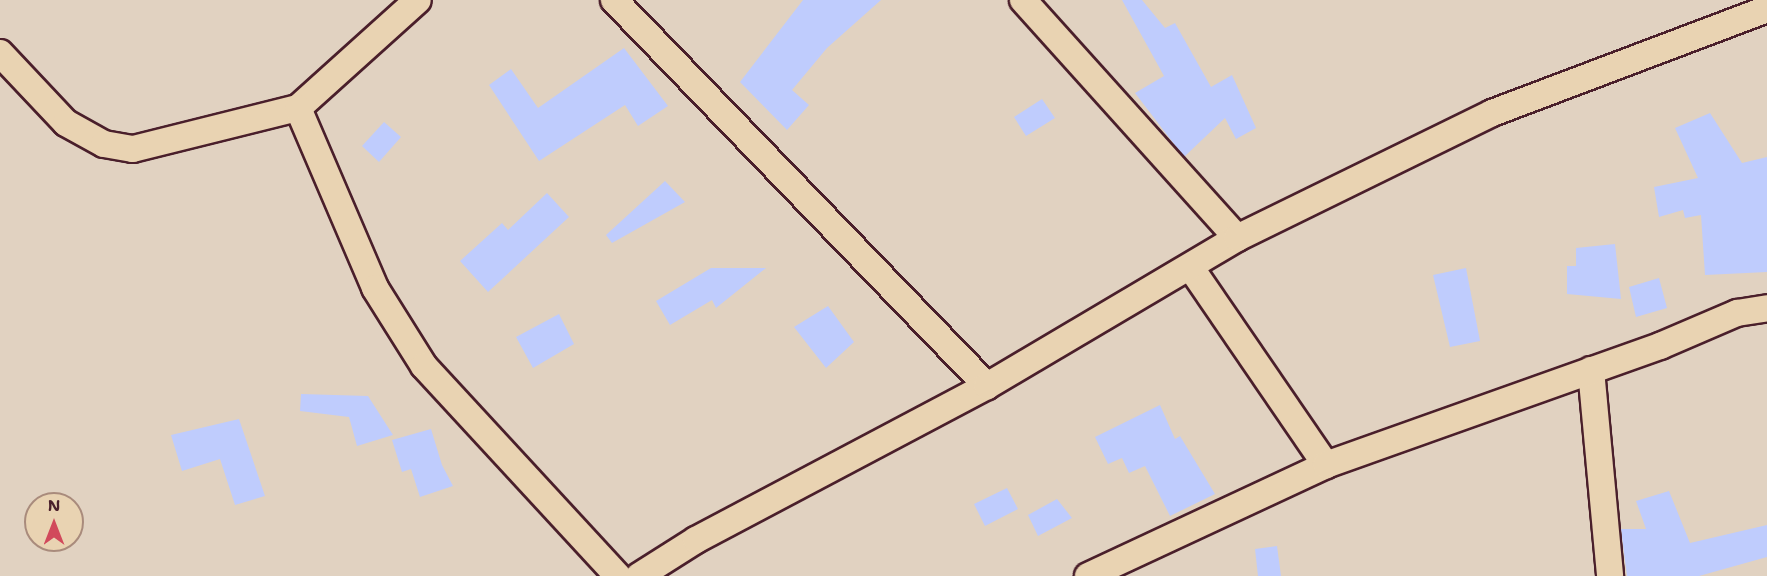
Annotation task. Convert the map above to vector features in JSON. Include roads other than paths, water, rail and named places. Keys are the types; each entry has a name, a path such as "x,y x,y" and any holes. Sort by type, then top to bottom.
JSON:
{"street":[{"path":"0,53 66,123 104,144 133,149 298,108 418,0"},
{"path":"614,0 987,386"},
{"path":"1023,0 1237,238"},
{"path":"639,576 696,540 987,386 1191,268 1237,238 1492,113 1767,9"},
{"path":"298,108 375,288 424,366 618,576"},
{"path":"1191,268 1326,465"},
{"path":"1088,576 1326,465 1591,370 1737,313 1767,308"},
{"path":"1591,370 1610,576"}]}
